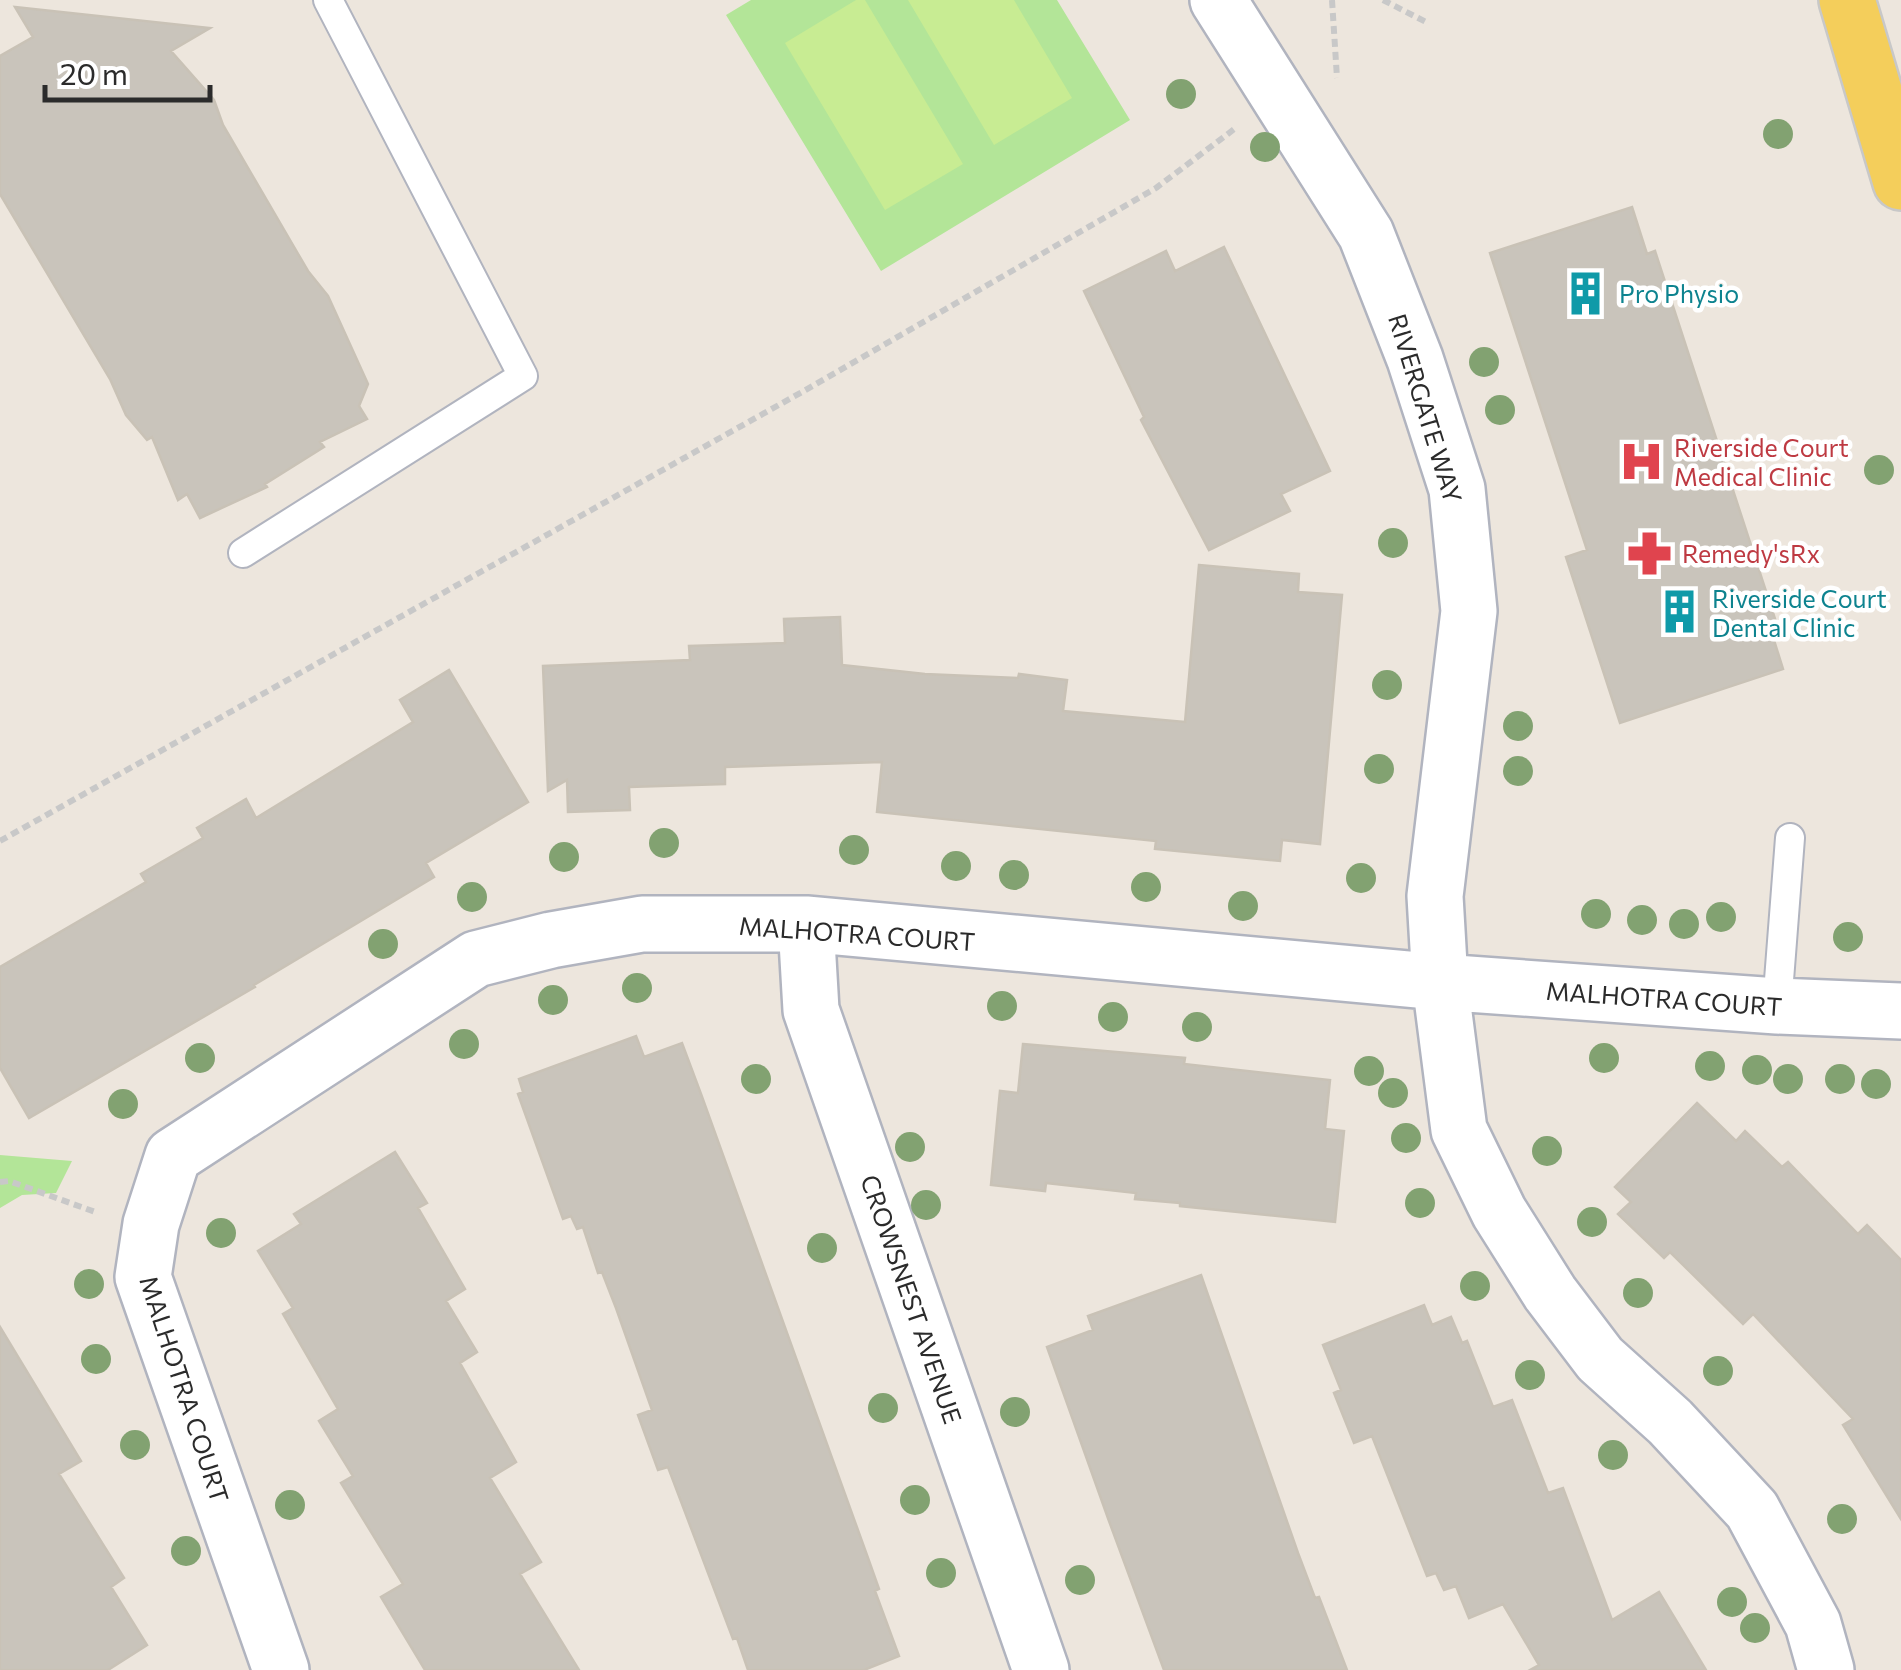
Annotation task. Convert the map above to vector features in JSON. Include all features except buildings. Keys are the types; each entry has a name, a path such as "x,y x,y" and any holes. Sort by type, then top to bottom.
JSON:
{"main road":[{"path":"1847,0 1901,182"}],"street":[{"name":"RIVERGATE WAY","path":"1218,0 1366,234 1415,359 1457,490 1468,611 1434,896 1440,982"},
{"name":"MALHOTRA COURT","path":"281,1670 143,1277 150,1232 174,1156 476,959 551,940 642,924 806,924 1440,982 1901,1011"},
{"name":"CROWSNEST AVENUE","path":"806,924 811,1010 1041,1670"},
{"path":"1440,982 1459,1130 1499,1212 1550,1293 1600,1358 1670,1422 1752,1510 1813,1624 1826,1670"}],"lane":[{"path":"243,553 522,376 328,0"},
{"path":"1777,1006 1790,838"}],"path":[{"path":"1382,0 1426,22"},
{"path":"0,841 785,402 1156,188 1279,96"},
{"path":"0,1182 10,1181 150,1232"}],"green space":[{"path":"751,0 1057,0 1130,120 881,271 726,15"},
{"path":"856,0 865,0 963,164 885,210 785,43"},
{"path":"908,0 1014,0 1072,98 994,145"},
{"path":"0,1155 72,1161 56,1193 22,1195 0,1208"}],"place":[{"name":"Pro Physio","path":"1586,293"},
{"name":"Riverside Court Medical Clinic","path":"1641,461"},
{"name":"Remedy'sRx","path":"1649,553"},
{"name":"Riverside Court Dental Clinic","path":"1679,612"}]}
